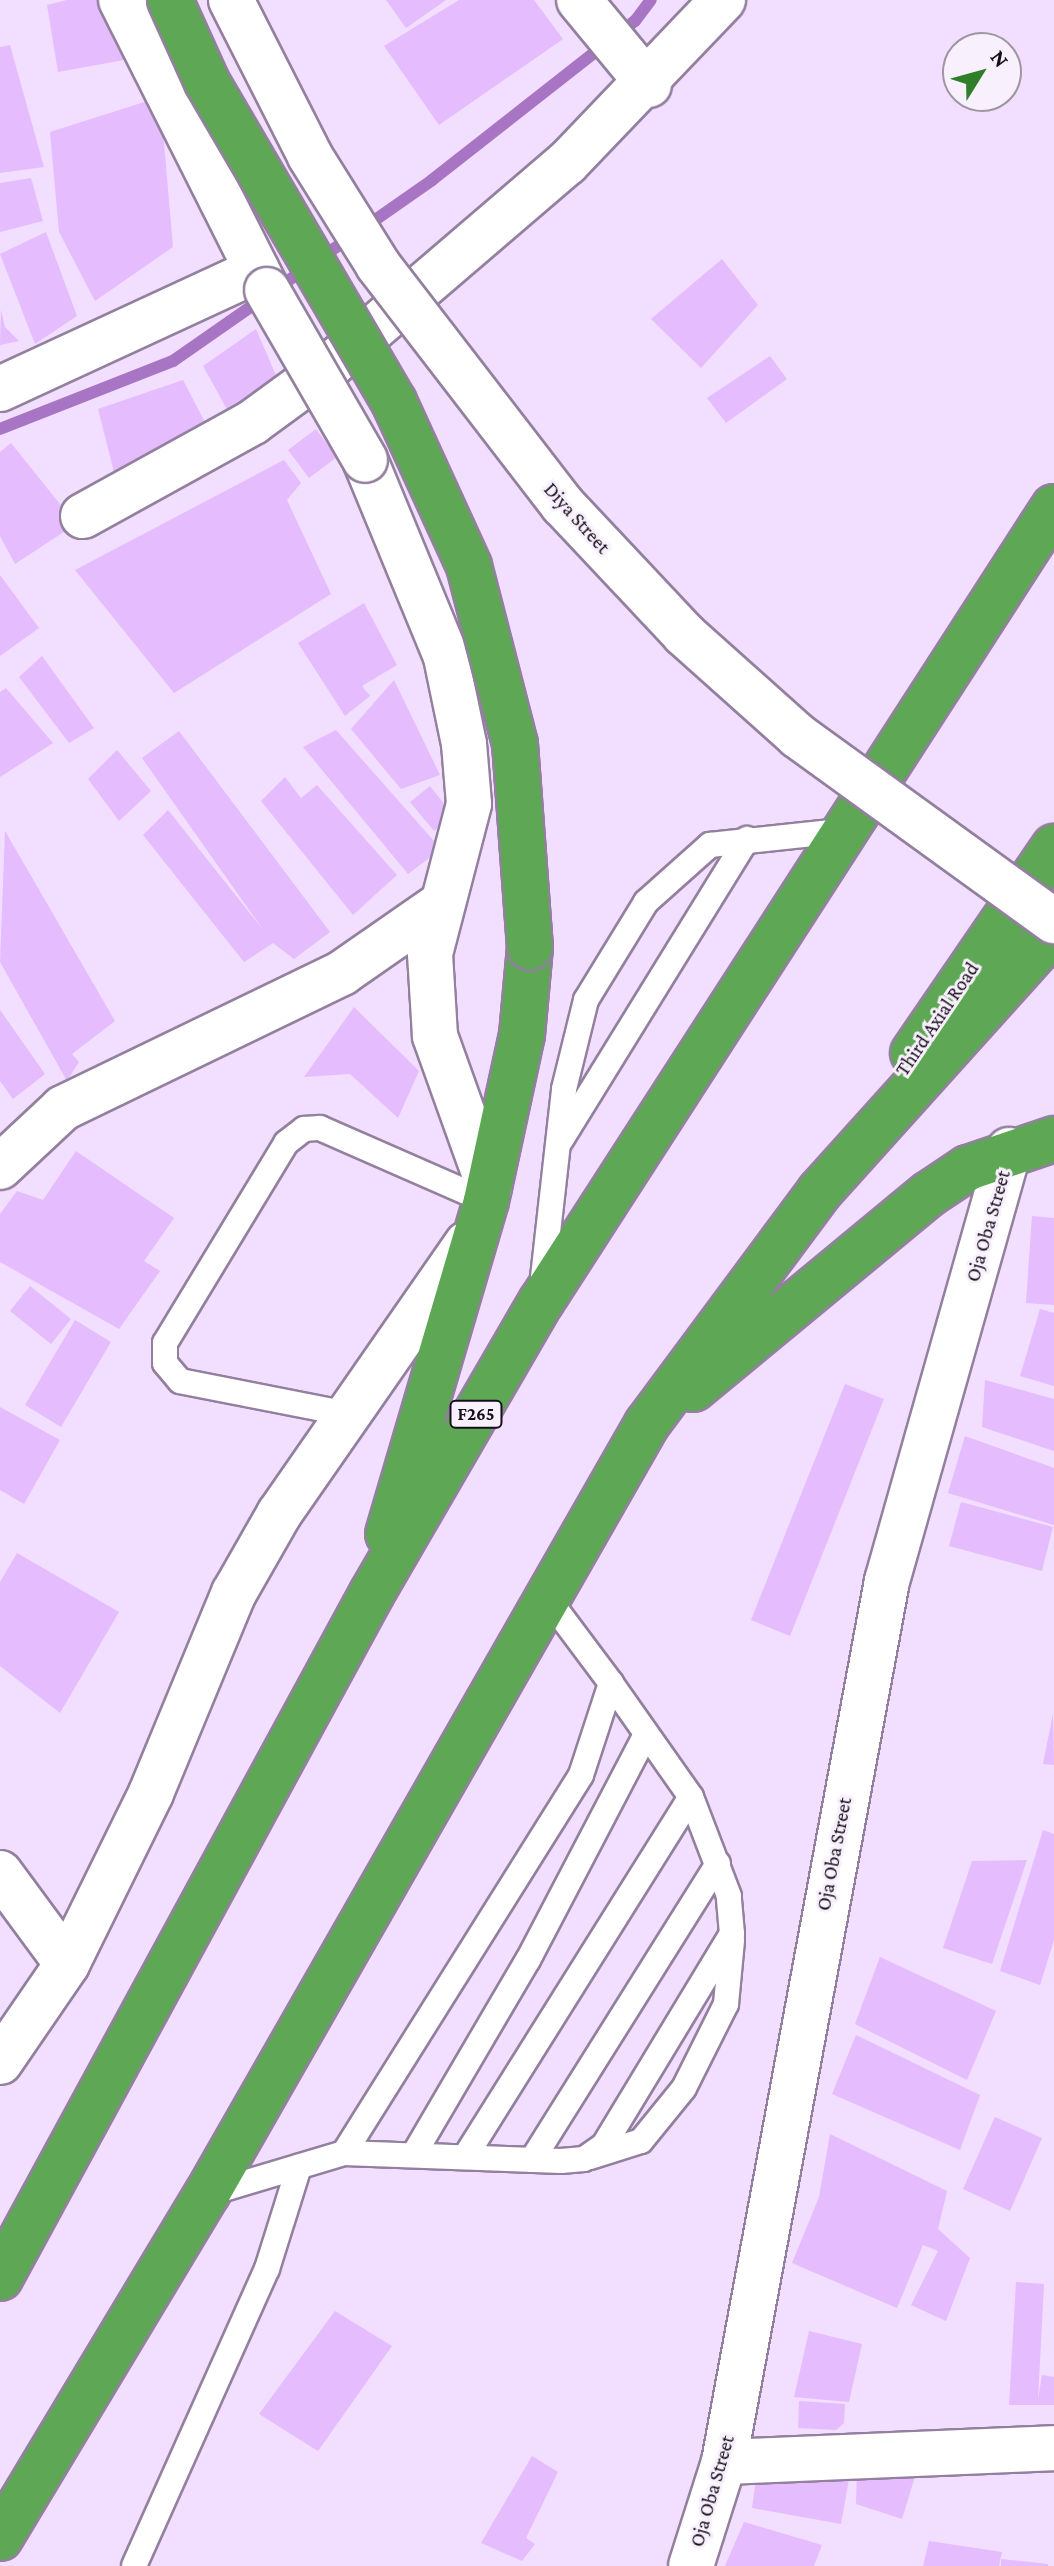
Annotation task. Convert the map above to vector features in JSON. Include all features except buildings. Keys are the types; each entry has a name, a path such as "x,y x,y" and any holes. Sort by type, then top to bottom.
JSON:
{"highway":[{"path":"170,0 207,82 394,402 469,566 515,744 530,947 522,1035 485,1203 372,1593"},
{"name":"F265","path":"0,2278 372,1593 541,1302 840,831 1007,584 1054,507"},
{"path":"1007,584 1054,529"},
{"name":"Third Axial Road","path":"820,1191 1054,847"},
{"path":"0,2538 207,2194 647,1424 820,1191 1054,931"},
{"path":"647,1424 929,1194 1009,1150 1054,1139"}],"street":[{"path":"0,2062 67,1964 151,1793 234,1593 279,1514 353,1415 485,1203 435,1036 430,954 440,905 469,804 464,744 446,657 365,460 262,280 121,0"},
{"name":"Diya Street","path":"231,0 310,156 378,265 563,505 684,634 798,736 1054,921"},
{"path":"83,516 287,400 451,268 613,41 723,0"},
{"path":"0,389 262,280"},
{"path":"0,1167 63,1108 342,973 440,905"},
{"name":"Oja Oba Street","path":"691,2566 724,2462 887,1581 1009,1150"},
{"path":"0,1873 67,1964"},
{"path":"724,2462 1054,2448"}],"lane":[{"path":"541,1302 556,1149 586,1000 646,902 710,845 840,831"},
{"path":"556,1149 747,839"},
{"path":"353,1415 180,1381 165,1363 165,1343 286,1143 304,1129 320,1128 485,1203"},
{"path":"207,2194 344,2153 584,2159 641,2141 684,2088 726,2004 732,1934 718,1863 691,1797 546,1596"},
{"path":"344,2153 581,1775 611,1683"},
{"path":"414,2154 528,1960 645,1736"},
{"path":"465,2157 691,1797"},
{"path":"532,2160 718,1863"},
{"path":"584,2159 604,2145 732,1934"},
{"path":"134,2566 267,2269 299,2167"}],"waterway":[{"path":"0,429 173,361 432,180 635,21 651,0"}]}
